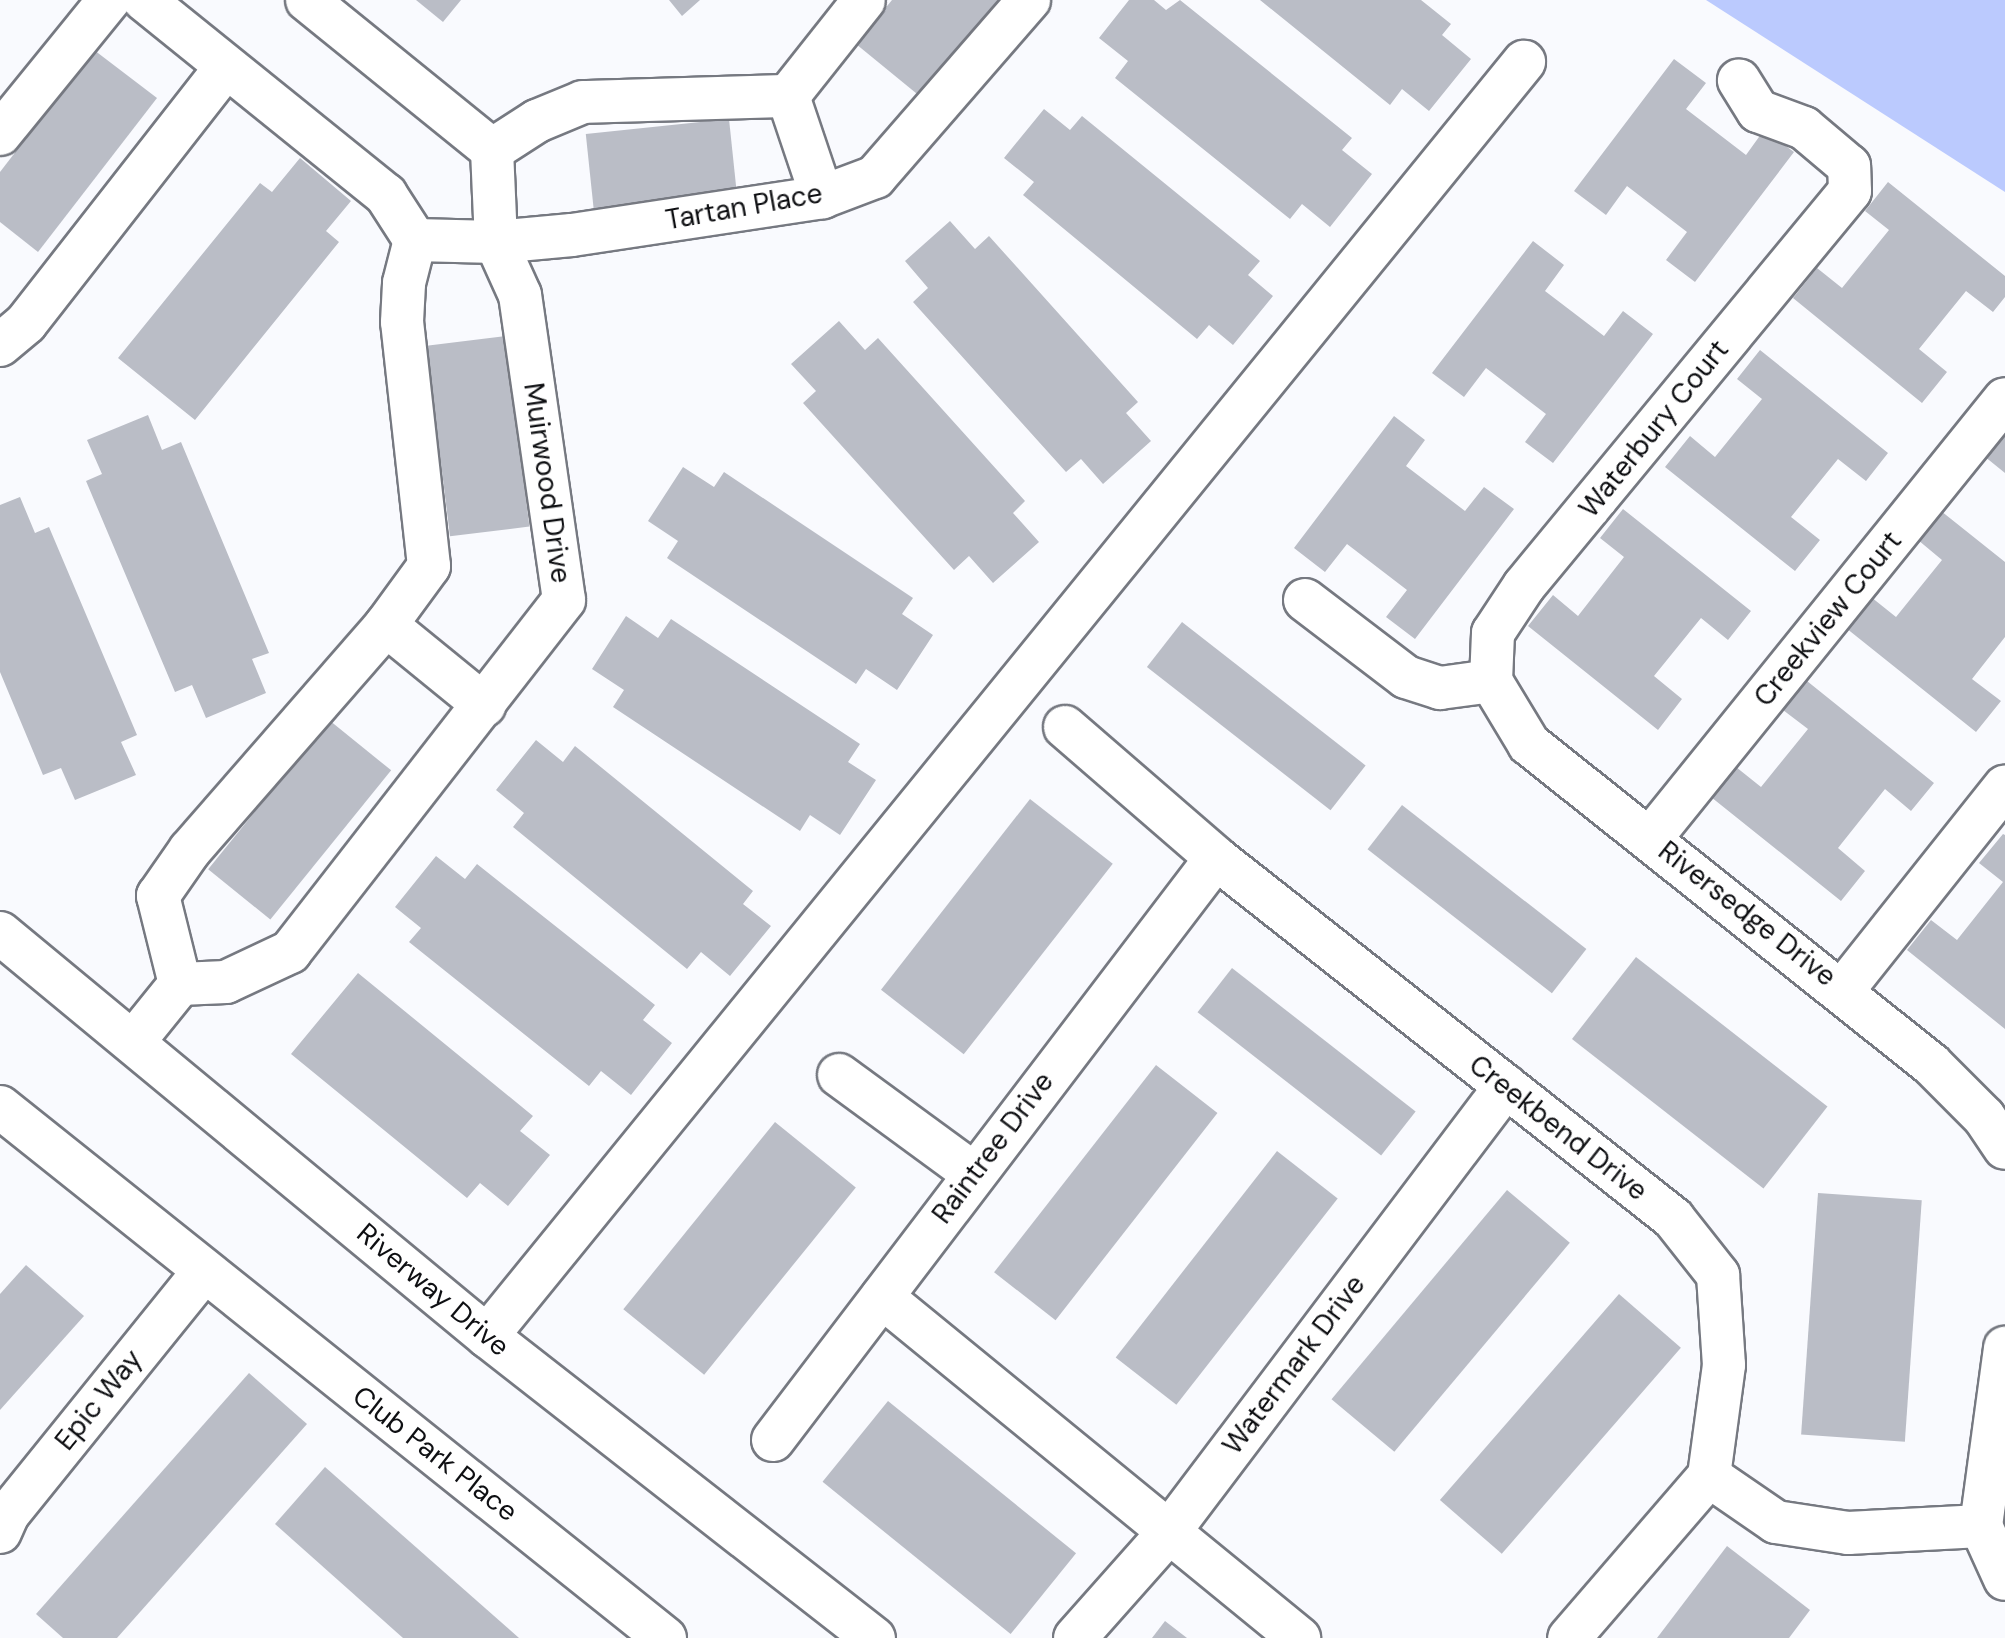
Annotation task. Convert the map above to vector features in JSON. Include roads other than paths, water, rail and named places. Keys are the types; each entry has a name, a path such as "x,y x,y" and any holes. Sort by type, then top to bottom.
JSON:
{"street":[{"path":"0,134 108,0"},
{"path":"134,1041 180,984 158,896 190,850 386,625 430,566 402,322 404,283 415,240 386,196 144,0"},
{"path":"306,0 492,150 496,242 415,240"},
{"path":"492,150 537,121 582,102 788,96 864,0"},
{"name":"Tartan Place","path":"496,242 572,235 822,197 875,177 1029,0"},
{"path":"487,1336 1524,62"},
{"path":"9,322 226,68"},
{"name":"Waterbury Court","path":"1491,681 1494,632 1524,586 1850,190 1849,166 1804,128 1758,111 1740,80"},
{"path":"788,96 822,197"},
{"name":"Muirwood Drive","path":"180,984 226,982 290,952 564,600 520,294 496,242"},
{"name":"Creekview Court","path":"1650,839 2005,400"},
{"path":"1305,600 1406,678 1440,688 1491,681"},
{"path":"386,625 484,705"},
{"name":"Riversedge Drive","path":"1491,681 1529,744 1843,990 1931,1064 1984,1117 2005,1148"},
{"name":"Creekbend Drive","path":"1065,727 1216,858 1673,1218 1718,1274 1724,1365 1709,1476"},
{"path":"1843,990 2005,786"},
{"name":"Raintree Drive","path":"773,1440 972,1173 1216,858"},
{"name":"Riverway Drive","path":"0,933 487,1336 874,1638"},
{"path":"839,1075 972,1173"},
{"name":"Watermark Drive","path":"1075,1638 1168,1532 1506,1086"},
{"name":"Club Park Place","path":"0,1107 665,1638"},
{"name":"Epic Way","path":"0,1532 8,1514 204,1271"},
{"path":"882,1298 1299,1638"},
{"path":"2005,1348 1981,1526 2005,1579"},
{"path":"1568,1638 1709,1476 1776,1522 1848,1533 1981,1526"}]}
